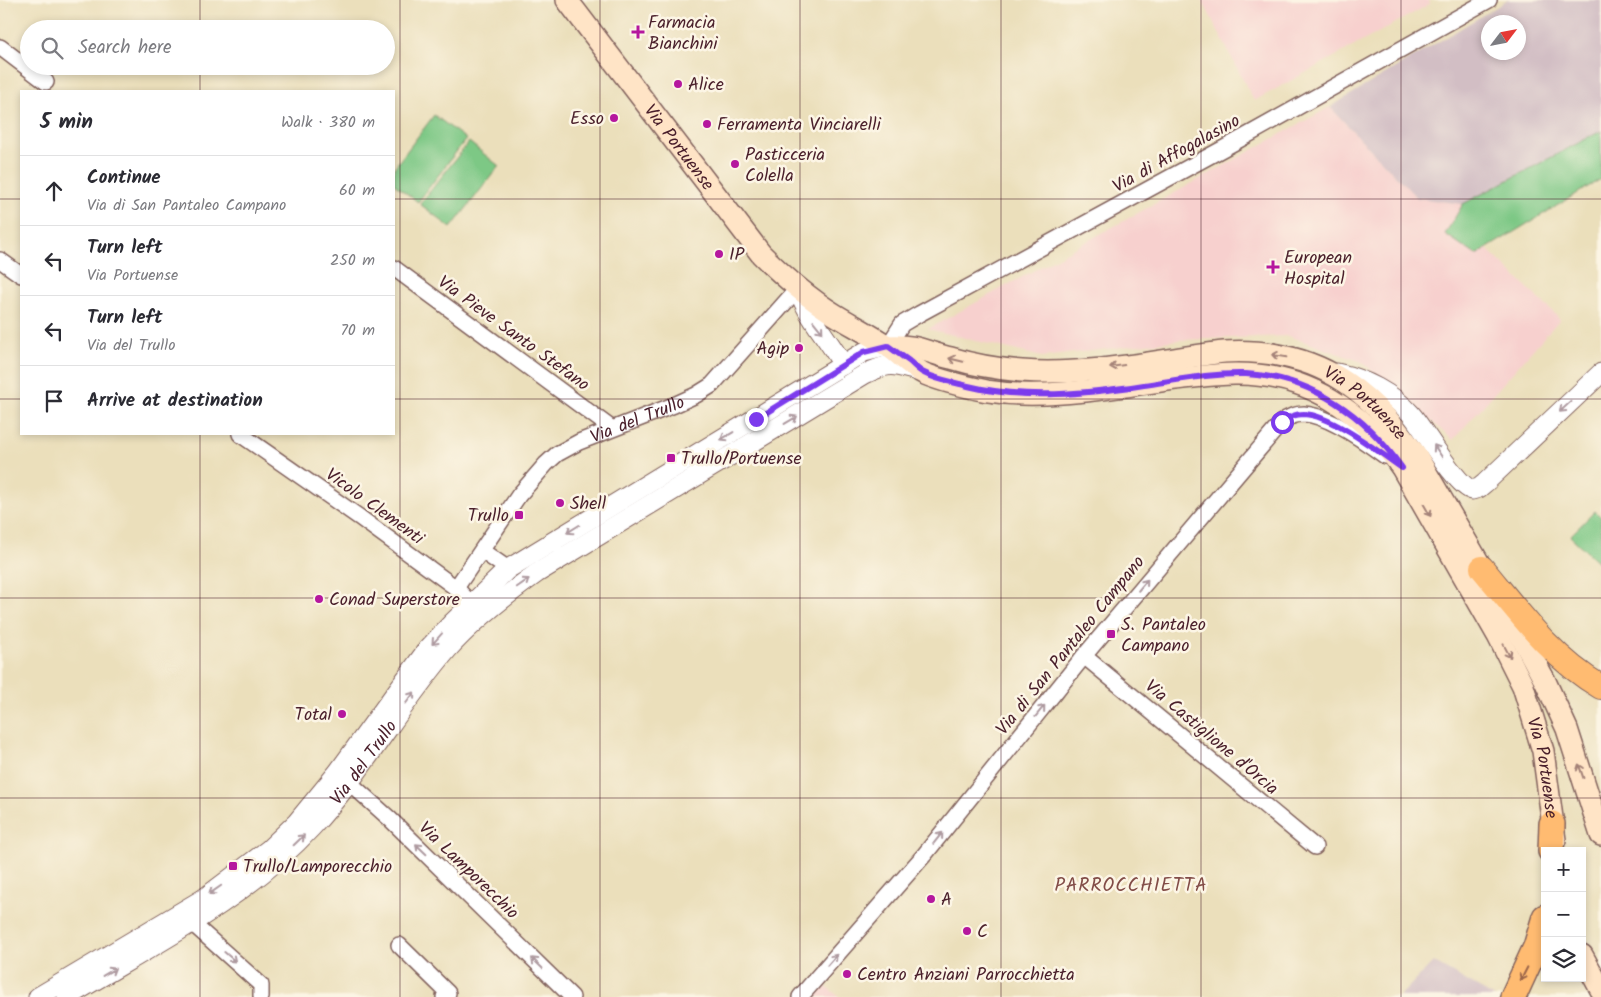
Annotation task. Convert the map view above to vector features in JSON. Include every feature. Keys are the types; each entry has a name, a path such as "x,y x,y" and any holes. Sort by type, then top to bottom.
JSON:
{"highway":[{"path":"1551,847 1552,824"},
{"path":"1512,997 1536,947 1541,930"}],"main road":[{"name":"Via Portuense","path":"575,3 751,242 776,269 833,314 888,346 923,373 986,390 1032,394 1096,391 1215,375 1247,374 1269,377 1310,389 1340,405 1358,418 1376,436 1402,468 1509,655 1527,697 1543,751 1556,847"},
{"name":"Via Portuense","path":"888,346 912,346 962,362 990,367 1046,372 1088,370 1234,351 1278,356 1305,362 1340,378 1377,407 1399,432 1430,477 1482,568 1545,680 1567,729 1601,835"},
{"path":"1482,568 1544,642 1576,671 1601,687"},
{"path":"1586,962 1601,990"}],"street":[{"name":"Via di Affogalasino","path":"888,346 902,324 919,314 1489,0"},
{"path":"0,47 20,62"},
{"path":"37,75 46,82"},
{"path":"0,260 20,274"},
{"name":"Via Pieve Santo Stefano","path":"395,269 611,428"},
{"name":"Via del Trullo","path":"456,588 519,495 546,464 570,446 687,399 712,385 798,288"},
{"name":"Via Portuense","path":"798,288 807,313 830,342 843,365"},
{"name":"Via del Trullo","path":"476,610 508,569 864,352 888,346"},
{"name":"Via del Trullo","path":"865,374 888,346"},
{"name":"Via del Trullo","path":"67,997 186,918 269,849 344,777 421,657 453,622 506,595 537,573 865,374 881,366 892,365 923,373"},
{"path":"1325,370 1350,376 1372,385 1402,405 1424,430 1460,483 1472,490 1479,488 1490,479 1601,374"},
{"name":"Via di San Pantaleo Campano","path":"800,997 925,854 1084,656 1251,457 1286,419 1306,414 1325,421 1357,436 1402,468"},
{"name":"Vicolo Clementi","path":"241,435 456,588 476,610"},
{"path":"634,491 644,508"},
{"path":"482,551 508,569"},
{"name":"Via Castiglione d'Orcia","path":"1084,656 1315,847"},
{"name":"Via Lamporecchio","path":"344,777 572,997"},
{"name":"Via del Trullo","path":"38,997 186,918"},
{"path":"186,918 261,985 261,997"},
{"path":"399,945 448,993 444,997"}],"shaded area":[{"path":"1202,0 1428,0 1430,4 1254,101"},
{"path":"1508,0 1601,0 1601,131 1463,204 1417,198 1330,107 1481,16 1481,60 1526,60 1526,15 1483,15"},
{"name":"European Hospital","path":"1330,107 1417,198 1463,204 1468,231 1560,319 1453,440 1362,362 1288,336 1179,340 1042,357 928,329"},
{"path":"1433,962 1495,997 1399,997"},
{"path":"820,981 839,997 806,997"}],"green space":[{"path":"434,115 466,139 418,202 395,185 395,167"},
{"path":"1601,131 1601,179 1476,255 1445,234 1463,204"},
{"path":"469,142 499,166 451,228 420,204"},
{"path":"1595,511 1601,517 1601,565 1570,536"}],"place":[{"name":"Farmacia Bianchini","path":"638,32"},
{"name":"Alice","path":"678,84"},
{"name":"Esso","path":"614,118"},
{"name":"Ferramenta Vinciarelli","path":"707,124"},
{"name":"Pasticceria Colella","path":"735,164"},
{"name":"IP","path":"719,254"},
{"name":"European Hospital","path":"1273,267"},
{"name":"Agip","path":"799,348"},
{"name":"Trullo/Portuense","path":"671,458"},
{"name":"Shell","path":"560,503"},
{"name":"Trullo","path":"519,515"},
{"name":"Conad Superstore","path":"319,599"},
{"name":"S. Pantaleo Campano","path":"1111,634"},
{"name":"Total","path":"342,714"},
{"name":"Trullo/Lamporecchio","path":"233,866"},
{"name":"A","path":"931,899"},
{"name":"C","path":"967,931"},
{"name":"Centro Anziani Parrocchietta","path":"847,974"}],"district":[{"name":"PARROCCHIETTA","path":"1131,884"}],"route":[{"path":"756,419 864,352 888,346 923,373 963,385 1001,392 1049,394 1096,391 1186,378 1236,374 1278,379 1310,389 1335,401 1358,418 1376,436 1402,468 1357,436 1310,415 1298,415 1282,422"}]}
